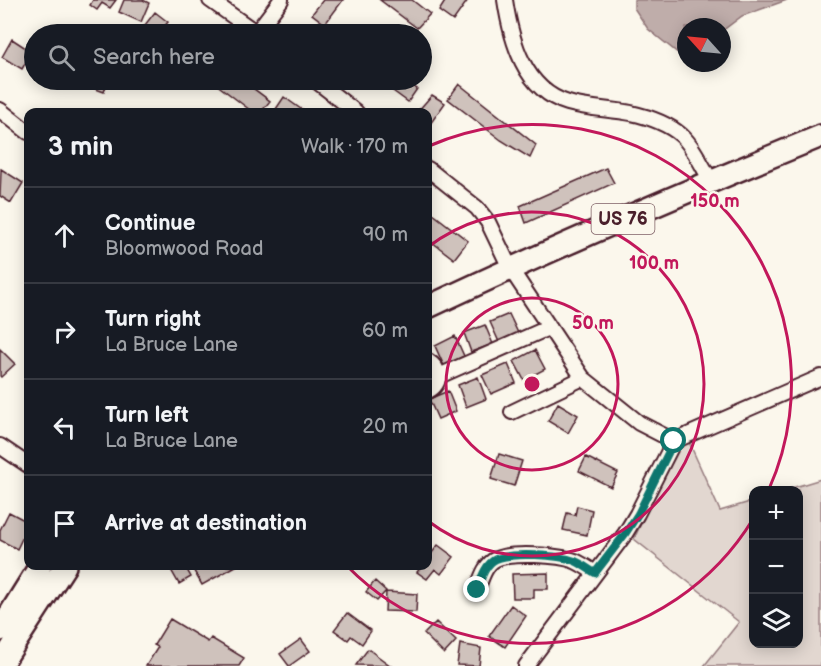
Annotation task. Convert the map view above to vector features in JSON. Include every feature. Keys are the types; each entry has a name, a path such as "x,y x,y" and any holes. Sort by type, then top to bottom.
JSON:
{"main road":[{"name":"US 76","path":"432,305 510,268 821,136"},
{"path":"0,630 40,578 57,570"},
{"path":"0,666 40,578"}],"street":[{"path":"210,0 243,24"},
{"path":"264,24 281,0"},
{"path":"504,0 509,30 525,68 537,85 566,103 625,112 663,123 682,136 711,181"},
{"path":"328,90 351,108"},
{"path":"0,110 24,129"},
{"path":"432,172 483,215 510,268 583,378 639,423 674,441"},
{"path":"439,376 548,328"},
{"path":"432,364 436,366 439,376 436,386 432,388"},
{"path":"526,666 625,534 638,514 674,441 821,376"},
{"path":"512,412 583,378"},
{"path":"0,446 24,462"},
{"path":"477,590 483,572 496,559 524,555 550,556 575,561 595,573"}],"shaded area":[{"path":"634,0 787,0 742,16 731,24 731,18 677,18 677,52 648,29 634,8"},
{"path":"689,442 720,511 749,502 749,648 803,648 803,486 798,486 821,479 821,666 704,666 739,622 634,539 673,454"}],"building":[{"path":"93,0 116,0 110,8 102,3 97,10 90,5"},
{"path":"124,0 143,0 149,3 141,22 119,12"},
{"path":"323,0 343,0 325,24 312,14"},
{"path":"380,0 412,0 430,14 421,24 412,24"},
{"path":"446,0 468,0 453,21 439,11"},
{"path":"155,12 168,22 166,24 146,24"},
{"path":"12,39 24,47 22,69 2,57"},
{"path":"459,84 536,145 530,158 501,140 448,99"},
{"path":"224,90 255,90 270,101 264,108 247,108"},
{"path":"392,90 416,90 408,102"},
{"path":"432,95 445,103 432,121 432,108 421,108"},
{"path":"284,97 299,108 277,108"},
{"path":"606,168 614,183 526,223 520,206"},
{"path":"1,169 23,183 11,203 0,196"},
{"path":"432,213 468,241 454,259 432,242"},
{"path":"509,314 518,333 499,342 490,322"},
{"path":"485,325 493,344 471,352 464,333"},
{"path":"455,336 464,356 444,366 435,346"},
{"path":"0,349 15,364 1,377 0,376"},
{"path":"535,350 545,369 524,380 514,361"},
{"path":"508,364 516,383 491,394 482,375"},
{"path":"478,377 486,399 466,407 458,385"},
{"path":"448,391 456,411 438,419 432,406 432,398"},
{"path":"558,403 578,415 568,433 548,421"},
{"path":"499,454 522,461 514,486 491,479"},
{"path":"586,457 618,473 611,487 579,471"},
{"path":"577,506 592,510 587,535 563,530 567,513 575,515"},
{"path":"9,512 24,520 24,534 17,549 0,540 0,530"},
{"path":"438,545 454,557 441,574 435,569 427,579 417,572 432,570 432,553"},
{"path":"171,570 187,570 191,577 179,584"},
{"path":"193,570 229,570 202,585"},
{"path":"548,573 548,589 534,589 534,598 513,598 512,574"},
{"path":"375,581 386,591 377,601 366,592"},
{"path":"386,592 417,594 416,612 385,611"},
{"path":"511,605 526,616 505,647 489,636"},
{"path":"347,613 371,631 362,644 351,636 348,640 334,630"},
{"path":"170,619 208,642 211,638 244,658 239,666 146,666 158,647 154,645"},
{"path":"436,622 456,641 444,654 424,634"},
{"path":"301,639 310,651 289,666 280,654"},
{"path":"460,644 481,648 479,666 457,665"},
{"path":"368,649 391,666 356,665"}],"route":[{"path":"477,590 483,572 496,559 524,555 550,556 575,561 595,573 638,514 674,441"}]}
